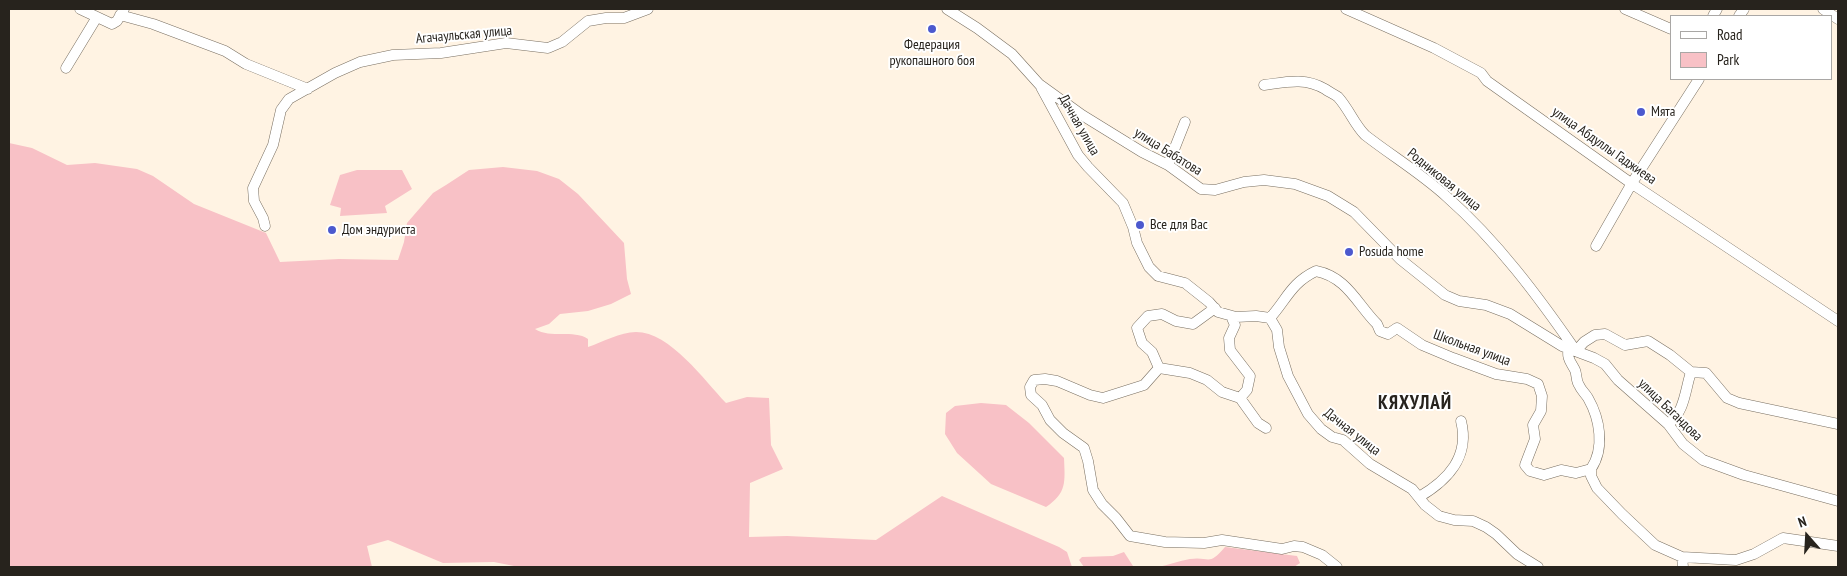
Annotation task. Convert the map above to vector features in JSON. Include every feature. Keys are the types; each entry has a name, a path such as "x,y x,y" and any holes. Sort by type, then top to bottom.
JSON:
{"street":[{"path":"80,9 112,24 117,21 122,12 225,51 246,64 308,89"},
{"name":"Агачаульская улица","path":"265,226 254,201 253,188 273,145 281,110 289,99 350,66 381,56 408,53 424,55 506,43 548,48 562,42 588,21 624,18 648,9"},
{"name":"улица Бабатова","path":"946,9 977,28 1012,54 1039,84 1082,115 1142,152 1168,165 1196,186 1208,191 1244,182 1264,180 1295,184 1328,196 1354,212 1400,259 1445,295 1459,301 1486,305 1510,314 1572,350"},
{"name":"улица Абдуллы Гаджиева","path":"1346,9 1434,48 1481,73 1487,81 1632,183 1838,321"},
{"path":"1626,9 1642,12 1670,28"},
{"path":"1823,9 1838,19"},
{"path":"66,68 97,17"},
{"path":"1596,246 1632,183 1698,80"},
{"name":"Родниковая улица","path":"1264,85 1305,81 1337,96 1356,126 1365,135 1445,195 1491,239 1549,311 1572,350"},
{"name":"Дачная улица","path":"1039,84 1078,155 1123,204 1137,243 1149,267 1158,276 1185,282 1218,312 1231,316 1270,318 1277,330 1283,363 1308,414 1321,429 1332,437 1343,440 1370,464 1412,489 1425,505 1439,516 1454,520 1473,521 1486,527 1517,554 1538,567"},
{"path":"1168,165 1185,122"},
{"name":"Школьная улица","path":"1270,318 1291,289 1298,283 1316,271 1326,273 1348,288 1377,324 1380,331 1388,334 1397,328 1422,345 1453,358 1496,374 1527,379 1538,384 1542,396 1541,411 1533,425 1535,439 1525,465 1530,471 1544,475 1561,470 1576,473 1592,468"},
{"path":"1160,368 1152,352 1142,343 1137,328 1148,316 1162,314 1176,321 1193,324 1215,308"},
{"path":"1231,316 1235,325 1229,338 1230,350 1250,376 1246,390 1240,398"},
{"path":"1838,424 1739,403 1728,398 1706,372 1690,372 1670,355 1648,341 1625,345 1605,334 1595,335 1567,354 1575,370 1578,384 1589,399 1600,437 1599,454 1592,468 1591,476 1597,488 1654,545 1682,562 1736,560 1754,554 1784,538 1838,546"},
{"name":"улица Багандова","path":"1572,350 1604,364 1618,380 1668,424 1683,444 1703,460 1765,482 1838,502"},
{"path":"1160,368 1190,373 1207,380 1222,392 1240,398 1258,423 1266,428"},
{"path":"1160,368 1144,385 1102,398 1057,381 1045,379 1034,380 1030,387 1031,395 1042,405 1050,420 1063,433 1084,448 1093,490 1102,504 1130,536 1165,542 1222,540 1282,549 1294,546 1304,547 1322,555 1337,567"},
{"path":"1668,424 1674,420 1683,404 1690,372"},
{"path":"1419,498 1444,480 1454,466 1464,443 1462,421"}],"green space":[{"path":"9,143 32,148 67,165 95,163 137,169 153,176 194,204 266,233 280,262 339,259 398,260 404,242 407,223 433,193 469,170 503,167 537,171 559,179 578,194 624,243 627,279 631,294 611,304 588,311 560,314 549,324 535,329 541,332 582,336 588,339 588,347 624,334 636,332 649,334 674,348 697,370 726,403 747,397 769,398 771,445 783,469 750,483 749,537 787,536 876,540 942,496 1059,547 1067,552 1072,567 519,567 494,562 443,563 388,540 367,546 372,567 9,567"},
{"path":"357,170 402,170 412,189 385,206 387,213 340,216 341,208 330,205 340,175"},
{"path":"981,403 1006,405 1029,423 1064,458 1065,474 1061,492 1046,507 991,484 957,453 945,434 946,413 955,406"},
{"path":"1225,547 1297,556 1300,563 1294,567 1158,567 1190,559 1212,559"},
{"path":"1124,552 1133,566 1136,567 1084,567 1079,560 1082,557 1113,556"}],"place":[{"name":"Федерация рукопашного боя","path":"932,29"},
{"name":"Мята","path":"1641,112"},
{"name":"Все для Вас","path":"1140,225"},
{"name":"Дом эндуриста","path":"332,230"},
{"name":"Posuda home","path":"1349,252"}],"district":[{"name":"КЯХУЛАЙ","path":"1415,404"}]}
